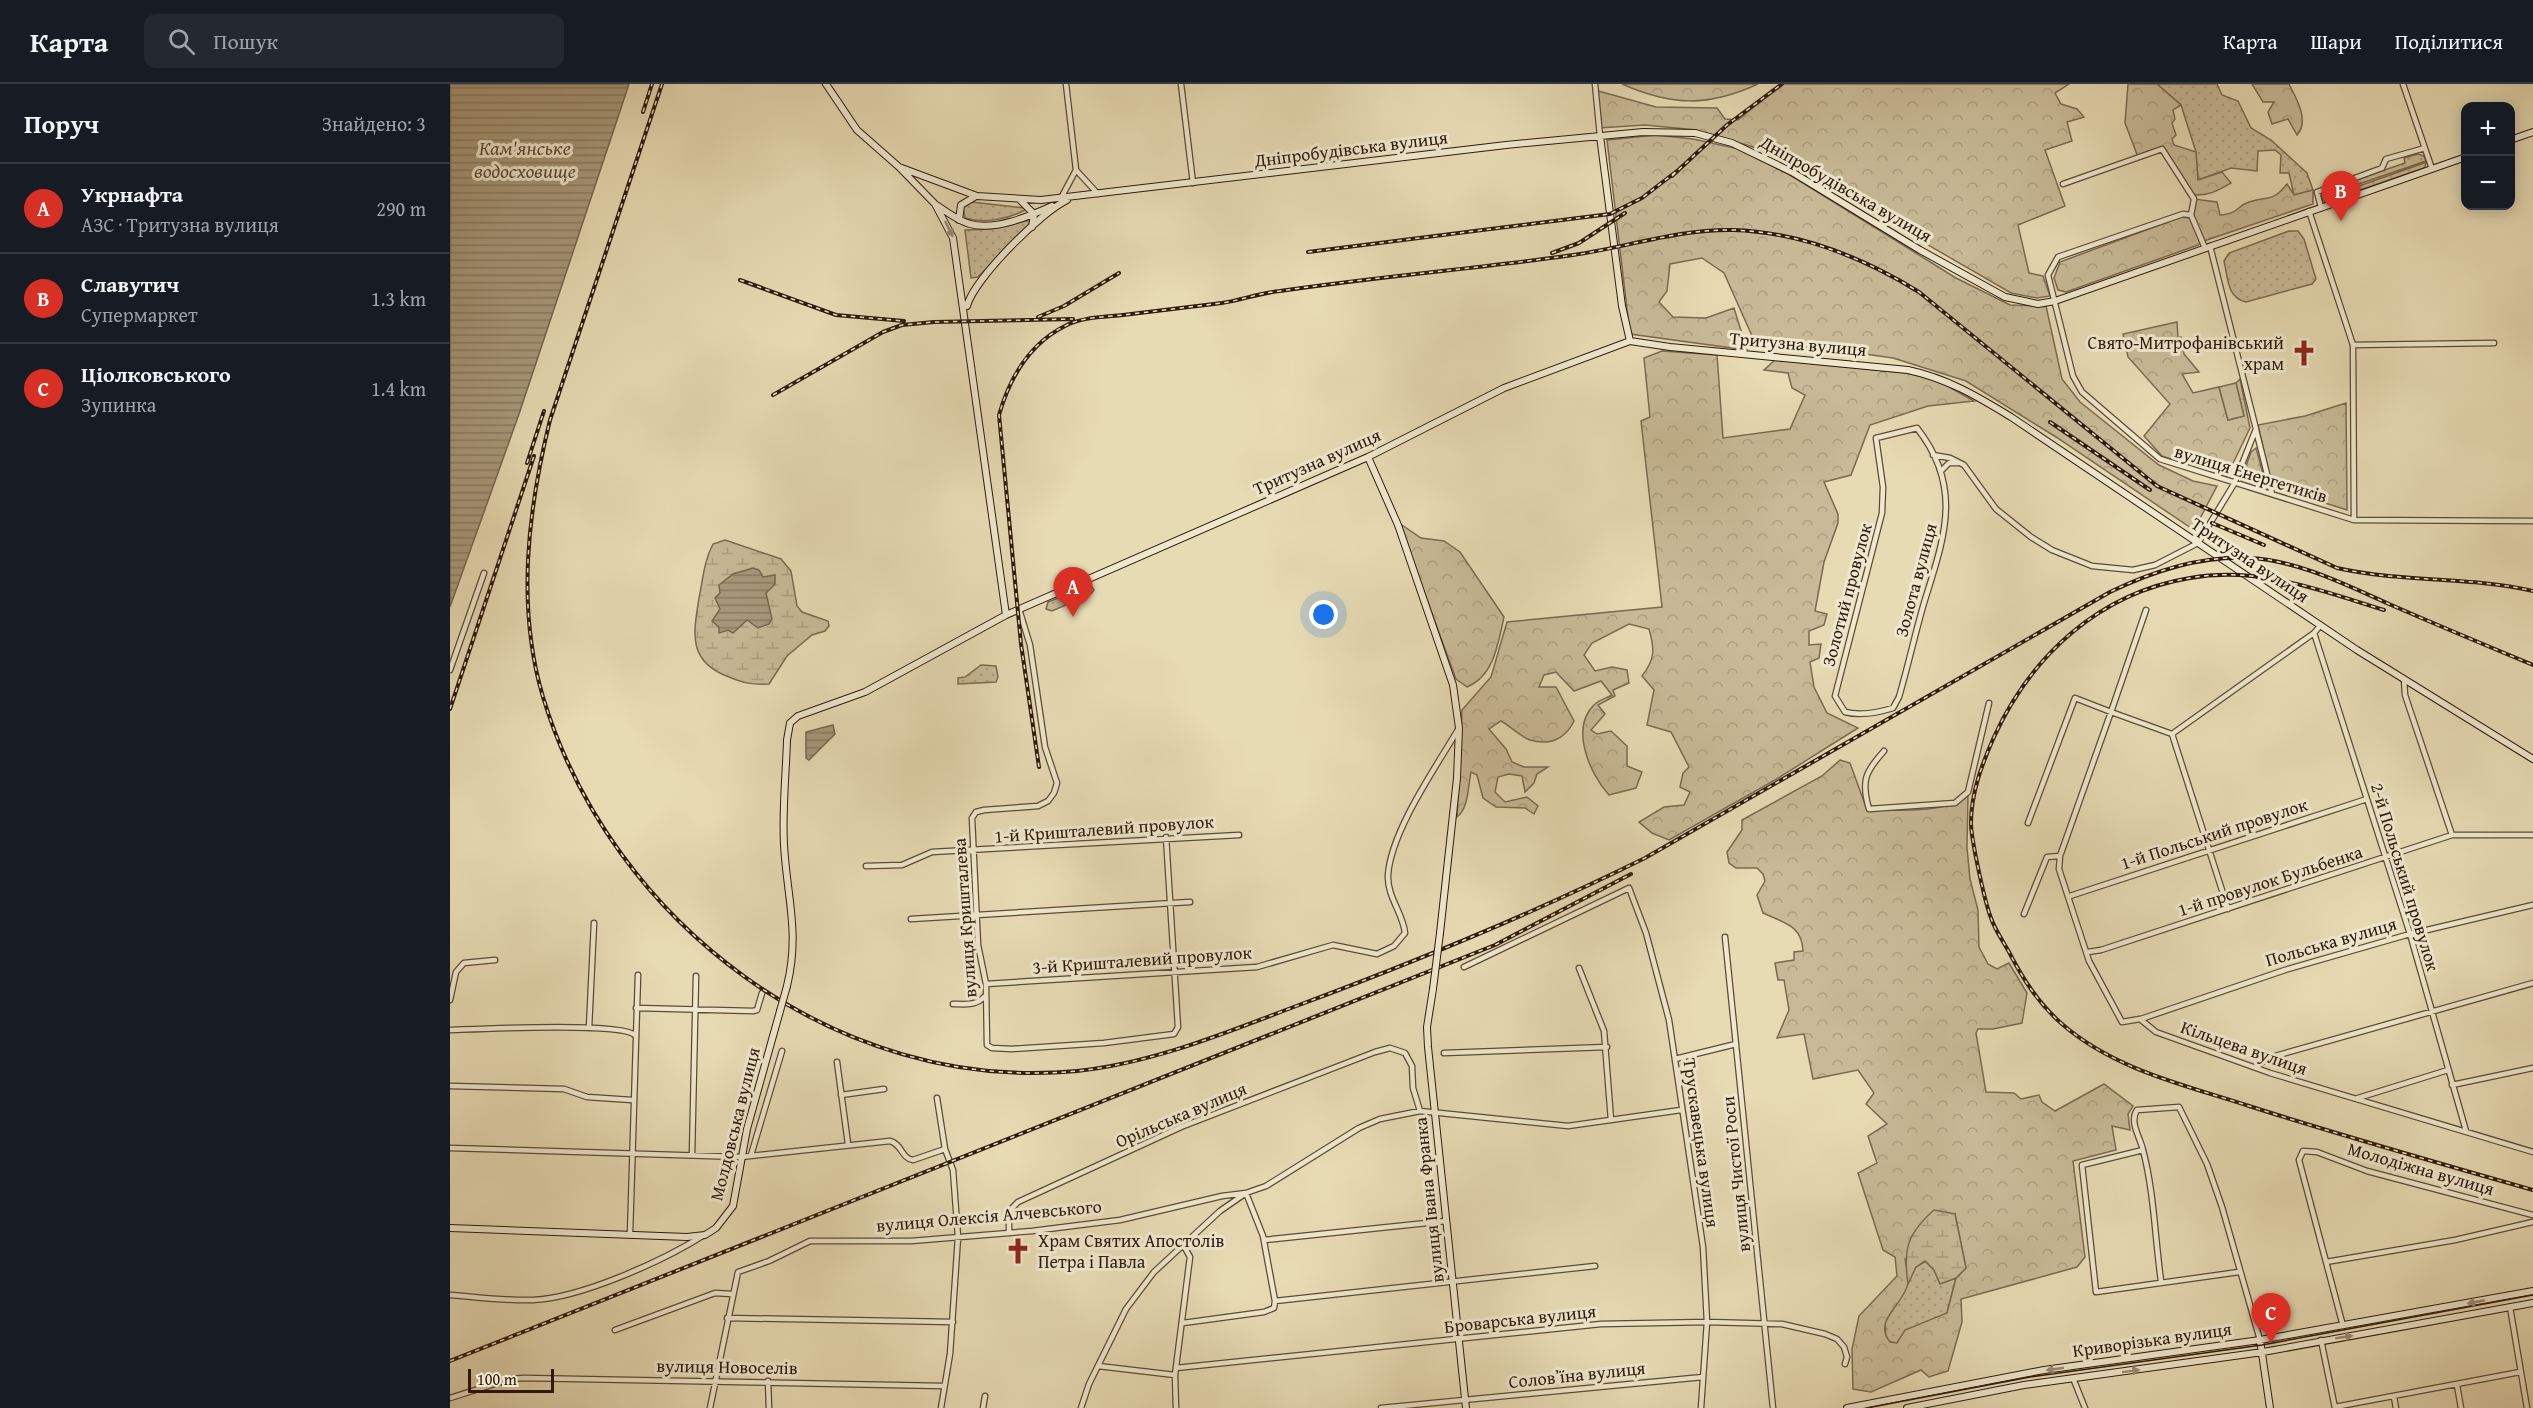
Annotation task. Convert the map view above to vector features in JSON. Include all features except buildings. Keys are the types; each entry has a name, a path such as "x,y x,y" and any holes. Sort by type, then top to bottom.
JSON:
{"street":[{"path":"826,84 857,130 899,167 935,204 959,220 971,225 985,225 1034,214 1062,200"},
{"path":"965,311 970,294 977,282 1062,200 1076,170 1066,84"},
{"path":"1181,84 1193,183"},
{"path":"1595,84 1622,306 1630,341"},
{"path":"2403,84 2432,169"},
{"name":"Дніпробудівська вулиця","path":"899,167 977,196 1018,200 1062,200 1600,136 1672,132 1715,137 1792,172 1920,250 2005,297 2037,304 2055,301 2461,159"},
{"path":"2515,139 2533,132"},
{"path":"2321,207 2316,192 2382,168 2386,159 2426,148"},
{"path":"2063,184 2162,149 2194,199 2191,215 2208,247 2272,494"},
{"path":"1076,170 1098,194"},
{"path":"959,220 961,205 977,196"},
{"path":"1018,200 1029,206 1034,214 1030,230"},
{"path":"935,204 953,238 1006,615"},
{"path":"2309,211 2353,345 2355,520"},
{"name":"вулиця Енергетиків","path":"2191,215 2183,214 2058,257 2048,275 2073,376 2082,392 2160,459 2355,520 2533,521"},
{"name":"Тритузна вулиця","path":"787,986 794,959 795,927 788,890 784,843 787,740 790,723 798,716 865,692 1006,615 1368,457 1504,388 1630,341 1670,348 1908,370 1936,376 1970,392 2011,417 2320,626 2533,759"},
{"path":"2353,345 2494,344"},
{"name":"Золота вулиця","path":"1893,708 1899,697 1943,538 1947,503 1942,470 1917,428"},
{"name":"Золотий провулок","path":"1893,708 1880,712 1853,714 1845,712 1835,696 1882,513 1883,488 1876,438 1917,428"},
{"path":"1933,455 1950,458 1964,465 1985,495 2012,522 2052,550 2084,563 2133,570 2155,565 2198,543 2234,484 2256,429"},
{"name":"вулиця Івана Франка","path":"1368,457 1398,525 1454,685 1459,728 1453,832 1427,1027 1465,1404"},
{"path":"1942,470 1949,463 1964,465"},
{"path":"450,670 484,573"},
{"name":"вулиця Кришталева","path":"1019,609 1030,645 1045,747 1057,783 1048,801 1038,806 976,812 971,824 981,968 986,984 987,1045 999,1050 1124,1041 1174,1034 1178,1027 1174,971"},
{"name":"Кільцева вулиця","path":"2146,610 2060,856 2061,875 2070,896 2093,970 2122,1022 2140,1019 2163,1034 2255,1066 2533,1152"},
{"path":"2172,734 2314,633 2320,626"},
{"name":"2-й Польський провулок","path":"2314,633 2410,934 2466,1131"},
{"path":"2404,679 2405,695 2452,835"},
{"path":"2028,823 2075,698 2172,734"},
{"path":"1884,751 1869,767 1866,776 1865,792 1869,809 1924,807 1960,801 1968,792 1989,703"},
{"name":"3-й Кришталевий провулок","path":"986,984 1257,967 1333,945 1377,954 1384,952 1403,938 1405,929 1389,888 1391,859 1404,823 1459,728"},
{"path":"2172,734 2228,909"},
{"name":"1-й Польський провулок","path":"2070,896 2367,799"},
{"name":"1-й Кришталевий провулок","path":"866,866 902,865 932,852 973,852 1166,837 1239,834"},
{"name":"1-й провулок Бульбенка","path":"2088,952 2101,950 2452,835 2533,835"},
{"path":"1166,837 1174,971"},
{"name":"Кільцева вулиця","path":"2024,914 2047,857 2060,856"},
{"name":"Трускавецька вулиця","path":"1464,967 1629,888 1659,982 1675,1059 1703,1247 1707,1322 1701,1408"},
{"path":"911,919 977,917 1190,902"},
{"name":"Польська вулиця","path":"2140,1019 2285,970 2410,934 2533,905"},
{"path":"589,1029 594,923"},
{"name":"вулиця Чистої Роси","path":"1725,937 1773,1408"},
{"path":"450,1000 456,972 464,963 495,960"},
{"path":"1579,968 1604,1030 1611,1120"},
{"path":"630,1234 632,1100 638,975"},
{"path":"692,1155 696,976"},
{"path":"2255,1066 2268,1058 2533,983"},
{"name":"Молдовська вулиця","path":"705,1235 716,1228 733,1206 741,1157 787,986"},
{"path":"636,1008 695,1011 757,1010 762,993"},
{"path":"953,1004 980,1001 985,996"},
{"path":"2152,1028 2156,1014"},
{"path":"450,1030 629,1030 635,1028"},
{"path":"629,1030 635,1035"},
{"path":"1675,1059 1736,1044"},
{"path":"1444,1053 1607,1047"},
{"name":"Орільська вулиця","path":"1009,1233 1009,1211 1018,1202 1181,1127 1390,1048 1405,1053 1410,1060 1413,1088 1420,1111"},
{"path":"751,1155 782,1051"},
{"path":"837,1062 848,1144"},
{"path":"2452,1084 2533,1068"},
{"path":"2356,1098 2448,1070"},
{"path":"450,1086 564,1089 587,1097 632,1100"},
{"path":"841,1095 884,1089"},
{"path":"937,1098 945,1149 953,1170 958,1237 953,1322 941,1408"},
{"path":"2161,1281 2143,1150 2135,1128 2134,1114 2137,1110 2179,1107 2207,1164 2218,1196 2263,1352 2270,1408"},
{"path":"1081,1408 1098,1366 1126,1310 1142,1285 1220,1210 1246,1193 1266,1186 1359,1128 1380,1119 1420,1111 1568,1126 1681,1110"},
{"path":"450,1148 741,1157 848,1144 894,1141 906,1158 913,1160 945,1149"},
{"path":"2143,1150 2082,1165 2096,1292 2161,1281 2239,1272"},
{"name":"Молодіжна вулиця","path":"2343,1326 2299,1160 2300,1155 2308,1150 2367,1172 2533,1215"},
{"path":"1183,1323 1264,1312 1274,1308 1275,1301 1264,1240 1246,1193"},
{"name":"вулиця Олексія Алчевського","path":"732,1294 738,1272 769,1261 810,1241 836,1243 1009,1233 1120,1220 1246,1193"},
{"path":"1264,1240 1446,1221"},
{"path":"2326,1262 2456,1239 2533,1222"},
{"path":"450,1228 705,1235"},
{"path":"450,1296 532,1300 551,1298 651,1265 705,1235"},
{"path":"1176,1408 1175,1375 1190,1257 1184,1246"},
{"path":"1275,1301 1595,1266"},
{"name":"Криворізька вулиця","path":"1846,1408 2044,1371 2260,1340 2533,1291"},
{"path":"615,1330 715,1293 732,1294 710,1408"},
{"name":"Криворізька вулиця","path":"1907,1408 2024,1385 2263,1352 2533,1303"},
{"path":"2510,1307 2527,1408"},
{"path":"727,1318 953,1322"},
{"name":"Броварська вулиця","path":"1176,1368 1601,1324 1707,1322 1764,1323 1826,1334 1838,1339 1844,1347 1847,1357 1845,1364"},
{"path":"2321,1340 2335,1408 2520,1372"},
{"path":"1098,1366 1175,1375"},
{"name":"Соловʼїна вулиця","path":"1381,1408 1465,1404 1704,1377"},
{"path":"2073,1378 2085,1408"},
{"name":"вулиця Новоселів","path":"450,1398 510,1379 715,1380 943,1386"},
{"path":"768,1381 769,1408"},
{"path":"2457,1385 2461,1408"},
{"path":"982,1408 985,1396"},
{"path":"2394,1397 2396,1408"}],"green space":[{"path":"1622,84 1758,84 1723,97 1690,101 1657,97"},
{"path":"1782,84 2069,84 2055,93 2061,104 2077,109 2084,117 2067,122 2072,141 2045,150 2065,206 2018,225 2029,273 2043,276 2050,296 2037,298 2011,293 1766,151 1696,130 1645,125 1599,128 1595,90 1656,107 1717,108 1725,119 1738,120"},
{"path":"2128,84 2157,84 2181,105 2173,110 2175,119 2172,123 2176,135 2172,139 2174,145 2196,152 2198,180 2222,172 2231,183 2203,195 2191,195 2162,149 2138,157 2125,123"},
{"path":"2157,84 2217,84 2222,95 2238,101 2251,128 2271,140 2307,173 2313,190 2294,195 2289,173 2280,173 2281,155 2275,150 2258,151 2257,171 2231,168 2198,180 2196,152 2181,105"},
{"path":"2252,84 2289,84 2302,116 2301,129 2297,135 2288,119 2272,124 2268,112 2274,102 2263,102"},
{"path":"1656,135 1693,139 1744,150 1795,178 1956,278 2010,305 2046,306 2062,379 2080,402 2159,465 2193,481 2217,486 2194,530 2056,437 1966,381 1893,358 1822,348 1757,347 1724,273 1702,258 1670,264 1667,291 1659,302 1673,317 1706,318 1734,308 1747,350 1630,334 1607,140"},
{"path":"2418,154 2424,156 2426,161 2321,197 2323,191 2405,163 2404,158"},
{"path":"2427,162 2424,168 2325,202 2322,199"},
{"path":"2287,184 2294,195 2313,190 2313,204 2066,292 2058,290 2054,278 2060,262 2181,217 2190,218 2194,199 2217,202 2220,215 2227,214 2249,202 2278,194"},
{"path":"971,202 1024,208 1025,210 996,220 972,220 965,218 963,207"},
{"path":"1029,221 1029,226 978,277 971,278 965,230 990,229"},
{"path":"2289,231 2298,231 2304,239 2316,279 2312,284 2246,302 2240,300 2229,286 2224,261 2229,253"},
{"path":"2177,322 2178,338 2181,337 2184,354 2199,372 2182,374 2193,393 2219,387 2228,420 2244,416 2236,383 2240,379 2250,428 2226,478 2162,456 2144,436 2170,404 2128,357 2123,334"},
{"path":"1662,351 1717,355 1723,438 1790,429 1805,395 1792,388 1788,373 1764,370 1775,360 1907,373 1937,380 1974,401 1928,406 1870,425 1851,475 1824,482 1838,514 1838,523 1824,562 1815,611 1827,614 1824,625 1809,631 1809,645 1821,644 1819,658 1810,662 1814,687 1827,713 1858,728 1775,780 1669,840 1652,833 1639,822 1664,807 1684,805 1690,792 1680,787 1683,773 1689,767 1671,732 1647,725 1654,690 1642,676 1652,659 1652,643 1649,629 1629,624 1592,643 1584,655 1595,671 1612,667 1627,670 1629,683 1613,690 1615,696 1598,705 1605,714 1591,730 1597,734 1611,731 1627,746 1627,766 1642,772 1636,788 1609,795 1595,775 1585,751 1583,738 1587,714 1597,703 1612,695 1601,681 1574,691 1556,672 1544,675 1539,687 1556,687 1574,721 1562,737 1544,742 1530,740 1501,721 1489,729 1506,749 1512,762 1524,767 1548,767 1537,774 1534,783 1525,792 1522,776 1509,774 1498,777 1495,792 1505,802 1527,797 1538,806 1534,814 1525,808 1496,807 1483,798 1477,775 1471,772 1466,802 1457,817 1462,710 1491,677 1507,622 1662,607 1641,421 1650,417 1644,358"},
{"path":"2236,383 2244,416 2228,420 2219,387"},
{"path":"2346,403 2347,510 2272,486 2258,425 2305,416"},
{"path":"2256,448 2266,485 2262,489 2242,483 2241,480 2251,452"},
{"path":"1399,523 1421,538 1444,541 1460,552 1504,617 1497,648 1489,667 1476,682 1467,687 1456,679"},
{"path":"725,540 781,559 791,571 797,606 802,612 828,621 829,626 825,631 812,635 787,656 769,684 744,682 716,671 706,664 696,646 695,624 706,564 713,544"},
{"path":"1091,585 1094,590 1091,594 1052,611 1046,609 1048,602"},
{"path":"981,665 996,666 998,677 996,682 958,684 958,678 965,677"},
{"path":"1840,760 1850,763 1867,810 1935,808 1959,801 1968,795 1967,848 1970,879 1978,910 1979,947 1988,964 1997,969 2009,963 2027,993 2022,1023 1993,1029 1978,1029 1976,1033 1986,1092 2014,1093 2021,1099 2039,1095 2042,1102 2055,1111 2104,1084 2133,1106 2128,1114 2130,1130 2112,1126 2116,1150 2073,1161 2085,1257 2077,1267 1961,1299 1962,1322 1948,1371 1929,1377 1921,1370 1871,1392 1853,1389 1852,1349 1859,1316 1897,1276 1895,1257 1883,1250 1858,1173 1877,1163 1868,1136 1887,1124 1866,1104 1874,1093 1858,1070 1813,1079 1804,1034 1777,1038 1789,1010 1784,980 1778,980 1775,963 1794,960 1794,952 1803,951 1802,942 1790,926 1763,913 1757,895 1765,881 1763,874 1757,868 1736,868 1729,863 1727,852 1742,830 1742,820 1822,776","holes":["1955,1214 1966,1268 1956,1278 1947,1313 1905,1330 1897,1343 1890,1342 1885,1334 1885,1326 1891,1312 1906,1291 1908,1274 1905,1259"]},
{"path":"1934,1210 1955,1214 1966,1268 1956,1278 1940,1284 1934,1270 1925,1261 1916,1267 1908,1284 1906,1261 1909,1243 1918,1227"},
{"path":"1926,1261 1934,1270 1940,1283 1956,1278 1947,1313 1897,1343 1890,1342 1886,1338 1885,1321 1916,1267"}],"water":[{"name":"Кам'янське водосховище","path":"450,84 629,84 519,414 450,607"},
{"path":"753,568 759,570 763,577 775,575 775,584 766,593 772,619 769,624 758,628 747,620 733,633 728,630 719,633 719,627 712,621 720,609 715,598 720,593 719,585 733,574"},
{"path":"833,725 835,734 809,760 806,758 806,732"}],"tram line":[{"path":"1867,1408 2030,1377 2262,1345 2533,1295"}],"railway":[{"path":"643,112 652,84"},
{"path":"662,84 550,420 542,454 531,523 528,593 535,663 543,697 576,779 621,854 679,921 746,977 820,1022 902,1054 988,1071 1077,1071 1162,1054 1245,1026 1431,954 1603,879 1645,858 2110,592 2143,577 2178,566 2233,558 2251,558 2287,564 2339,582 2533,665"},
{"path":"1672,176 1727,125 1782,84"},
{"path":"1308,252 1610,214 1642,198 1677,171"},
{"path":"1552,253 1579,243 1625,213"},
{"path":"1039,767 1021,644 999,415 1015,375 1041,342 1065,326 1086,319 1222,303 1265,293 1316,286 1566,256 1691,233 1733,230 1782,236 1830,249 1876,268 1919,292 2157,486 2337,568 2387,576 2484,583 2533,591"},
{"path":"1038,317 1064,306 1119,273"},
{"path":"740,280 836,315 904,321"},
{"path":"773,395 883,332 902,325 934,322 1073,319"},
{"path":"527,463 544,411"},
{"path":"2050,422 2150,490"},
{"path":"450,709 534,456"},
{"path":"2212,523 2264,545"},
{"path":"2384,610 2288,582 2240,575 2215,575 2157,586 2126,598 2098,614 2048,655 2027,680 2009,708 1985,758 1971,812 1976,856 1985,899 1997,931 2038,999 2062,1024 2105,1053 2128,1065 2200,1091 2355,1139 2533,1190"},
{"path":"450,1361 1495,945 1631,874"}],"place":[{"name":"Славутич","path":"2341,221"},
{"name":"Свято-Митрофанівський храм","path":"2304,353"},
{"name":"Укрнафта","path":"1073,617"},
{"name":"Храм Святих Апостолів Петра і Павла","path":"1018,1251"},
{"name":"Ціолковського","path":"2271,1343"}]}
